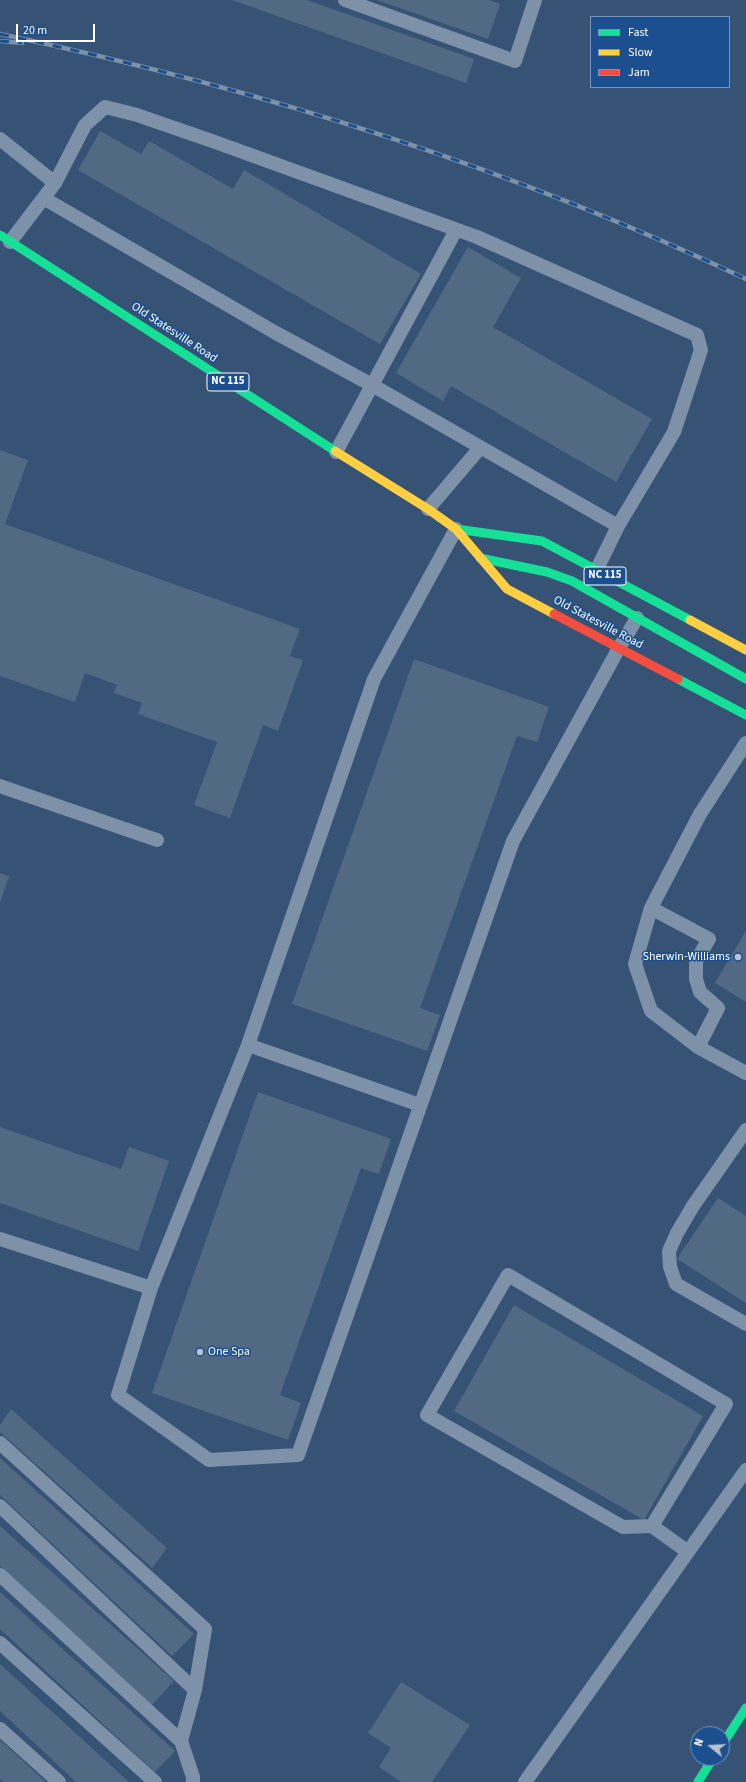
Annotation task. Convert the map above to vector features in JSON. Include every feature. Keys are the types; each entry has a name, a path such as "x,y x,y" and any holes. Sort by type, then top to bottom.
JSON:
{"main road":[{"name":"Old Statesville Road","path":"5,238 336,452 428,509 456,529 507,589 746,715"},
{"name":"Old Statesville Road","path":"456,529 542,541 746,650"},
{"path":"480,558 554,574 572,581 746,679"},
{"path":"730,1733 746,1708"},
{"path":"698,1782 708,1766"}],"lane":[{"path":"345,0 515,61 536,0"},
{"path":"5,238 44,199 55,183 85,125 105,107 138,115 456,230 697,335 701,350 674,432 618,526 596,571"},
{"path":"0,139 55,183"},
{"path":"44,199 276,333 372,385 618,526"},
{"path":"336,452 456,230"},
{"path":"428,509 480,448"},
{"path":"456,529 374,679 248,1045 151,1288 118,1395 209,1460 298,1455 512,841 619,648 638,618"},
{"path":"746,743 700,814 651,908 635,964 651,1011 698,1047 746,1074"},
{"path":"0,786 157,840"},
{"path":"651,908 709,939 696,961 696,979 700,992 718,1008 698,1047"},
{"path":"248,1045 420,1106"},
{"path":"746,1130 689,1213 677,1233 669,1251 670,1267 676,1284 746,1324"},
{"path":"0,1239 151,1288"},
{"path":"652,1526 726,1404 508,1275 427,1415 623,1527 652,1526 688,1552"},
{"path":"0,1443 205,1630 195,1690 181,1741"},
{"path":"525,1782 746,1470"},
{"path":"0,1506 195,1690"},
{"path":"0,1575 181,1741 193,1777 193,1782"},
{"path":"0,1643 155,1782"},
{"path":"0,1728 59,1782"}],"building":[{"path":"232,0 307,0 474,59 466,83"},
{"path":"377,0 489,0 500,4 488,39"},
{"path":"100,131 141,154 149,141 233,189 244,170 421,274 380,344 78,170"},
{"path":"468,247 521,278 493,327 652,419 616,482 451,386 443,401 396,373"},
{"path":"0,450 28,460 5,524 300,629 290,656 303,660 278,731 263,725 230,818 194,805 217,742 138,714 142,703 114,693 117,685 85,673 75,702 0,676"},
{"path":"414,659 549,707 537,742 517,736 420,1008 440,1015 427,1051 292,1004"},
{"path":"0,873 9,876 0,903"},
{"name":"Sherwin-Williams","path":"746,931 746,1002 715,983"},
{"path":"258,1092 391,1139 379,1174 361,1168 280,1395 301,1403 288,1440 152,1393"},
{"path":"0,1127 121,1169 129,1147 169,1161 138,1251 0,1203"},
{"path":"718,1198 746,1216 746,1303 677,1259"},
{"path":"514,1305 703,1416 644,1520 454,1411"},
{"path":"11,1409 167,1548 152,1568 0,1432 0,1425"},
{"path":"0,1458 194,1634 172,1656 0,1495"},
{"path":"0,1526 174,1681 152,1705 0,1566"},
{"path":"0,1592 175,1751 155,1772 0,1629"},
{"path":"0,1664 129,1782 76,1782 0,1711"},
{"path":"401,1682 470,1725 432,1782 401,1782 379,1767 391,1748 368,1733"},
{"path":"0,1740 46,1782 4,1782 0,1779"}],"railway":[{"path":"0,34 96,55 192,79 380,135 474,166 566,201 746,279"},
{"path":"0,41 22,43"}],"traffic: fast":[{"path":"0,235 335,451"},
{"path":"456,529 542,541 690,620"},
{"path":"480,558 547,572 572,581 746,679"},
{"path":"678,679 746,715"},
{"path":"730,1733 746,1708"},
{"path":"698,1782 708,1766"}],"traffic: slow":[{"path":"335,451 428,509 456,529 507,589 554,614"},
{"path":"690,620 746,650"}],"traffic: jam":[{"path":"554,614 678,679"}],"place":[{"name":"Sherwin-Williams","path":"738,957"},
{"name":"One Spa","path":"200,1352"}]}
